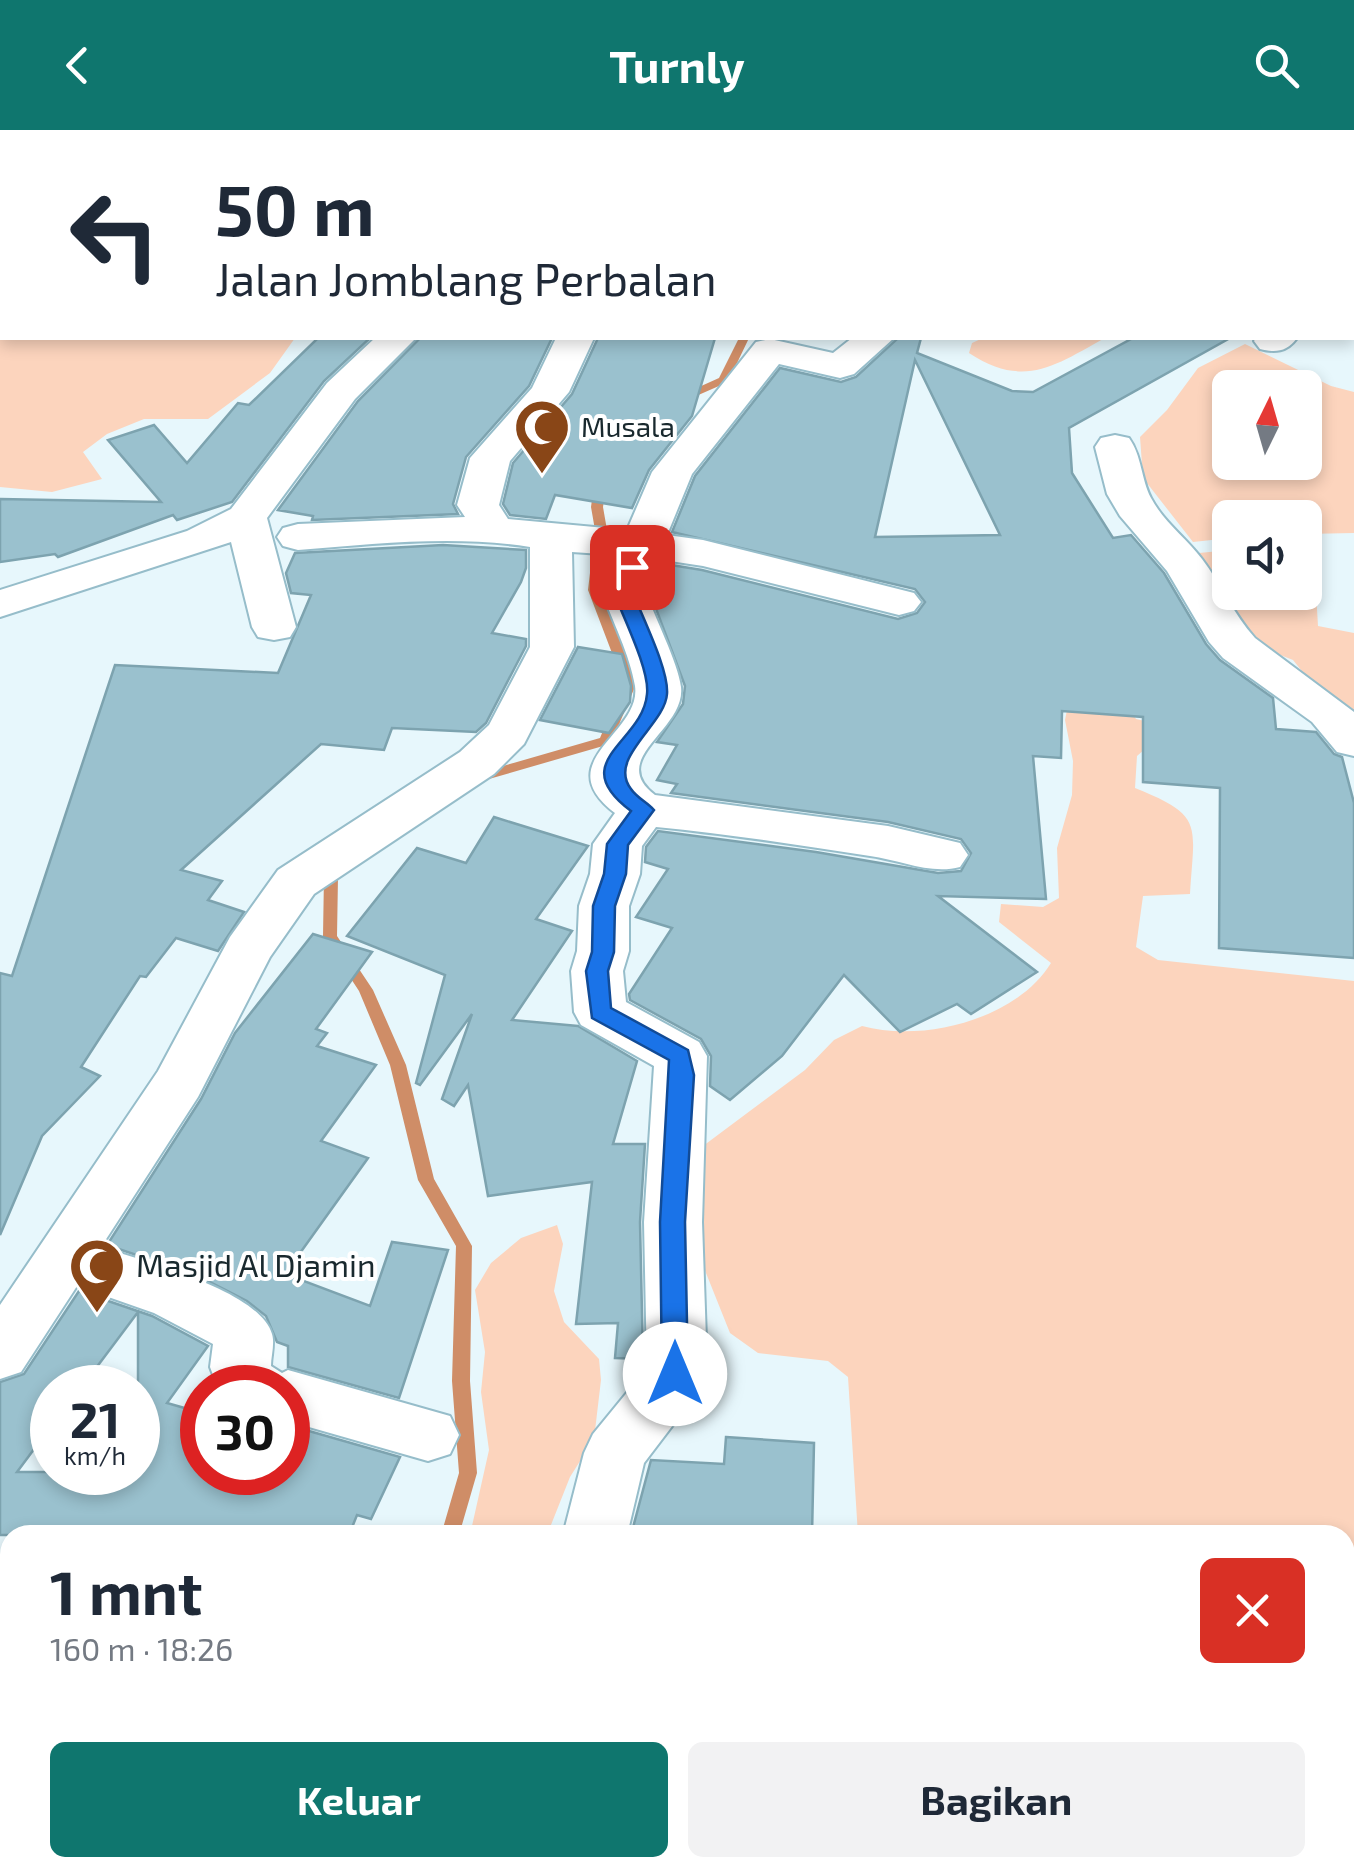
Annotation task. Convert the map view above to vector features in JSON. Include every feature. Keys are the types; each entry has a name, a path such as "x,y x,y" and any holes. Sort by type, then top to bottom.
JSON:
{"street":[{"path":"0,604 202,540 246,518 341,391 395,340"},
{"path":"494,528 478,505 490,458 549,392 574,340"},
{"path":"0,1354 179,1083 248,950 296,882 476,763 508,733 552,648 598,542 672,472 770,350 840,366 873,340"},
{"path":"1115,447 1128,494 1141,516 1185,565 1225,632 1239,648 1328,712 1354,741"},
{"path":"246,518 274,627"},
{"path":"298,538 494,528 704,552 900,602"},
{"path":"598,542 623,590 658,688 656,707 616,762 614,775 622,794 643,810 744,820 888,842 943,856"},
{"path":"597,1525 615,1453 672,1382 677,1368 673,1222 680,1056 600,1012 597,971 603,952 604,906 615,874 618,844 643,810"},
{"path":"64,1258 175,1296 236,1328 244,1344 240,1365"},
{"path":"310,1402 428,1435"}],"shaded area":[{"path":"0,340 294,340 270,373 208,419 144,419 107,434 83,452 102,479 52,492 0,487"},
{"path":"1101,340 1054,365 1023,371 989,364 969,353 972,343"},
{"path":"1245,344 1298,370 1212,370 1212,480 1322,480 1322,382 1354,392 1354,533 1322,534 1322,500 1212,500 1212,540 1193,542 1143,478 1140,437 1167,410 1198,368"},
{"path":"1212,552 1212,576 1199,553"},
{"path":"1231,610 1317,610 1318,626 1354,633 1354,725 1326,701 1293,660 1250,643"},
{"path":"1069,700 1130,710 1136,719 1149,722 1145,749 1137,756 1135,788 1174,807 1190,825 1190,894 1143,896 1136,947 1158,960 1354,981 1354,1525 857,1525 848,1377 828,1361 758,1353 730,1333 698,1253 699,1149 805,1070 834,1040 862,1026 912,1031 967,1022 1016,999 1051,963 999,922 1001,904 1043,907 1059,898 1057,848 1072,795 1073,761 1065,720"},
{"path":"557,1225 563,1244 554,1291 564,1322 599,1359 601,1380 594,1439 570,1477 551,1525 472,1525 489,1450 481,1392 485,1352 475,1290 491,1263 521,1238"}],"building":[{"path":"316,340 368,340 324,381 232,502 177,520 173,515 58,557 55,554 0,562 0,499 161,502 108,440 154,425 187,463 238,403 249,405"},
{"path":"418,340 551,340 529,386 466,457 453,504 458,514 312,520 313,516 278,510 358,401"},
{"path":"597,340 714,340 692,416 649,470 632,508 555,495 546,519 510,515 503,504 513,463 572,394"},
{"path":"896,340 920,340 917,353 1012,391 1033,392 1129,340 1226,340 1069,428 1072,473 1113,538 1131,535 1164,573 1206,644 1220,660 1273,698 1276,729 1316,732 1334,754 1342,757 1354,803 1354,958 1219,948 1220,788 1143,782 1143,717 1062,711 1061,758 1033,756 1046,899 938,896 1037,972 971,1014 957,1004 900,1032 844,975 782,1056 730,1100 710,1086 711,1056 701,1039 630,1000 629,994 672,928 636,917 668,869 645,862 646,847 658,831 938,873 961,871 971,853 961,839 888,822 671,793 677,784 657,780 677,745 657,742 683,704 685,686 649,590 659,563 898,619 917,613 925,602 915,589 672,532 695,476 780,368 841,382 856,377","holes":["915,360 1000,535 875,537"]},
{"path":"443,545 526,550 521,582 492,633 526,639 526,646 486,723 476,732 392,728 384,750 321,744 181,870 222,881 208,900 244,912 218,951 176,938 146,977 140,976 81,1067 100,1076 42,1136 0,1235 0,973 12,976 115,665 278,673 311,595 291,593 286,573 295,553"},
{"path":"578,647 622,654 631,686 630,702 609,733 540,720"},
{"path":"494,817 588,846 536,919 572,931 512,1020 578,1026 637,1061 613,1144 645,1144 640,1222 643,1359 615,1358 618,1323 576,1324 592,1182 488,1196 468,1085 454,1106 442,1099 472,1014 420,1085 416,1083 445,975 347,936 417,848 466,863"},
{"path":"313,934 372,952 316,1029 327,1033 317,1046 376,1065 321,1141 368,1158 285,1274 370,1306 392,1242 448,1250 399,1398 310,1373 310,1365 288,1365 288,1346 277,1342 266,1316 247,1301 198,1276 107,1245 201,1099 235,1033"},
{"path":"79,1291 152,1316 208,1346 194,1365 180,1365 180,1385 167,1403 180,1407 180,1495 310,1495 310,1431 400,1457 371,1519 357,1515 353,1525 0,1525 0,1382 24,1374"},
{"path":"726,1437 814,1443 812,1525 634,1525 651,1460 724,1464"}],"waterway":[{"path":"683,398 724,380 743,340"},
{"path":"477,778 605,741 630,682 594,590 601,530 597,507 600,485"},
{"path":"342,868 331,875 330,936 366,990 398,1065 426,1180 464,1246 461,1381 468,1473 453,1525"}],"place":[{"name":"Musala","path":"542,476"},
{"name":"Masjid Al Djamin","path":"97,1315"}],"route":[{"path":"632,567 623,590 658,688 656,707 616,762 614,775 622,794 643,810 618,844 615,874 604,906 603,952 597,971 600,1012 680,1056 673,1222 675,1374"}]}
